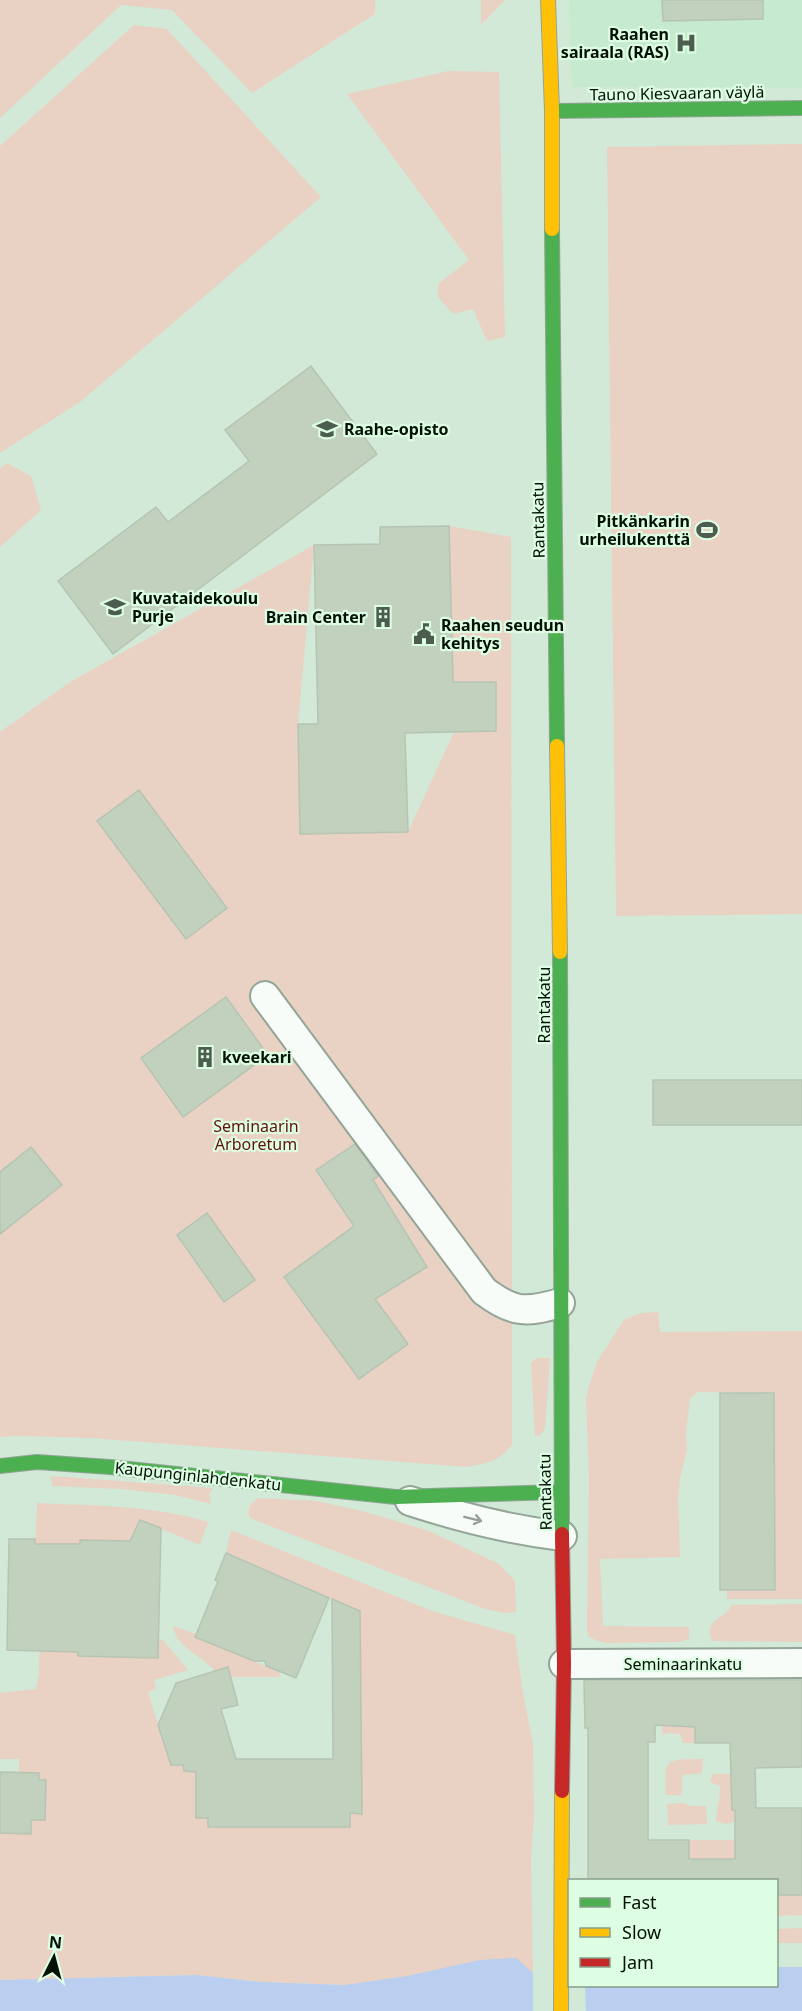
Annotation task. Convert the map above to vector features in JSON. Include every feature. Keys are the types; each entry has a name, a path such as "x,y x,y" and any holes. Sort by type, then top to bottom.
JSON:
{"street":[{"name":"Rantakatu","path":"548,0 552,111 553,458 560,967 561,1492 564,1664 561,2011"},
{"name":"Tauno Kiesvaaran väylä","path":"552,111 802,108"},
{"path":"265,996 484,1291 507,1306 521,1310 535,1311 560,1303"},
{"name":"Kaupunginlahdenkatu","path":"0,1466 37,1462 110,1467 396,1497 561,1492"},
{"name":"Kaupunginlahdenkatu","path":"396,1497 475,1520 562,1536"},
{"name":"Seminaarinkatu","path":"564,1664 802,1664"}],"shaded area":[{"name":"Raahen sairaala (RAS)","path":"569,0 802,0 802,88 572,87"}],"green space":[{"path":"0,0 375,0 375,14 252,93 172,10 121,5 0,118"},
{"path":"481,0 505,0 481,25"},
{"path":"134,25 167,29 321,197 80,402 0,453 0,146"},
{"path":"448,71 499,72 505,337 487,341 473,309 453,314 438,297 438,284 469,260 347,94"},
{"name":"Pitkänkarin urheilukenttä","path":"802,144 802,914 616,916 607,147"},
{"path":"7,463 31,476 41,510 0,547 0,469"},
{"name":"Seminaarin Arboretum","path":"449,526 511,537 512,1445 492,1461 467,1467 92,1438 0,1437 0,732 70,682 314,545 298,724 300,834 408,832 454,732"},
{"path":"658,1312 660,1332 802,1331 802,1599 727,1599 727,1590 775,1590 774,1393 698,1392 690,1399 686,1432 687,1451 680,1478 678,1498 680,1557 600,1559 603,1626 689,1627 689,1639 679,1642 606,1643 588,1636 587,1628 589,1477 586,1398 597,1362 624,1320 641,1313"},
{"path":"537,1358 550,1358 545,1429 539,1436 535,1436 531,1363"},
{"path":"51,1476 213,1488 209,1494 211,1504 175,1495 122,1489 52,1486"},
{"path":"258,1498 317,1501 366,1512 429,1531 499,1564 515,1581 516,1612 504,1613 485,1609 252,1519 249,1517 249,1508"},
{"path":"37,1503 145,1509 208,1522 200,1545 140,1520 133,1541 80,1540 80,1544 123,1657 157,1658 158,1640 163,1640 188,1670 154,1680 156,1689 148,1692 171,1765 183,1765 184,1771 196,1772 196,1818 208,1818 208,1827 350,1827 350,1813 361,1813 360,1611 226,1553 231,1530 432,1611 515,1635 533,1744 534,1817 531,1859 533,1973 407,1976 345,1985 261,1982 196,1975 0,1980 0,1833 30,1834 39,1781 39,1773 19,1772 19,1759 0,1759 0,1693 36,1689 39,1674 41,1575 34,1575"},
{"path":"802,1604 802,1642 712,1641 710,1628 712,1624 732,1605"},
{"path":"173,1626 280,1672 279,1677 231,1677 230,1673 220,1676 177,1638"},
{"path":"661,1721 695,1723 695,1743 683,1743 680,1734 663,1735"},
{"path":"703,1759 702,1773 682,1775 682,1795 666,1795 666,1773 670,1763"},
{"path":"713,1774 731,1774 734,1822 725,1824 716,1821 720,1786 710,1782"},
{"path":"683,1803 691,1806 706,1806 707,1824 668,1825 667,1804"},
{"path":"689,1840 735,1840 735,1859 689,1859"},
{"path":"779,1895 802,1895 802,1915 778,1916"},
{"path":"802,1928 802,1943 778,1943 778,1929"}],"water":[{"path":"516,1958 533,1973 568,1987 778,1987 778,1967 802,1967 802,2011 0,2011 0,1980 196,1975 261,1982 345,1985 407,1976 480,1960"}],"pier":[{"path":"568,1968 568,1987 585,1987 586,2011 533,2011 533,1969"}],"building":[{"path":"662,0 763,0 763,19 663,21"},
{"path":"311,366 377,454 113,654 58,581 156,507 168,522 249,461 225,430"},
{"name":"Brain Center","path":"449,526 453,682 496,682 496,731 405,733 408,832 300,834 298,724 318,724 314,545 380,544 380,527"},
{"path":"139,790 227,908 186,939 97,821"},
{"name":"kveekari","path":"226,997 268,1055 183,1117 141,1058"},
{"path":"653,1080 802,1080 802,1125 653,1125"},
{"path":"355,1144 378,1176 373,1180 427,1267 375,1299 408,1344 359,1379 284,1277 354,1226 316,1170"},
{"path":"31,1147 62,1185 0,1234 0,1172"},
{"path":"207,1213 255,1280 224,1302 177,1235"},
{"path":"720,1393 774,1393 775,1590 720,1590"},
{"path":"140,1520 161,1528 158,1658 78,1656 78,1652 7,1650 9,1539 35,1539 35,1544 80,1544 80,1540 130,1541"},
{"path":"226,1553 329,1598 296,1678 266,1666 265,1661 254,1661 195,1637 218,1581 215,1580"},
{"path":"332,1599 360,1611 362,1814 350,1813 350,1827 208,1827 208,1818 196,1818 196,1772 184,1771 183,1765 171,1765 158,1725 176,1683 228,1667 238,1705 221,1709 236,1759 333,1759"},
{"path":"584,1680 802,1680 802,1767 755,1768 756,1808 802,1808 802,1895 778,1895 778,1879 588,1879 588,1728 585,1728","holes":["655,1725 695,1727 695,1743 730,1743 732,1810 735,1810 735,1859 689,1859 689,1840 648,1840 648,1742 655,1742"]},
{"path":"0,1772 39,1773 39,1780 46,1780 45,1820 31,1820 31,1834 0,1833"}],"traffic: fast":[{"path":"552,111 802,108"},
{"path":"552,229 557,746"},
{"path":"560,952 562,1534"},
{"path":"0,1466 37,1462 110,1467 396,1497 561,1492"}],"traffic: slow":[{"path":"548,0 552,111 552,229"},
{"path":"557,746 560,952"},
{"path":"561,2011 562,1791"}],"traffic: jam":[{"path":"562,1534 564,1664 562,1791"}],"place":[{"name":"Raahen sairaala (RAS)","path":"686,43"},
{"name":"Raahe-opisto","path":"327,429"},
{"name":"Pitkänkarin urheilukenttä","path":"707,530"},
{"name":"Kuvataidekoulu Purje","path":"115,607"},
{"name":"Brain Center","path":"383,617"},
{"name":"Raahen seudun kehitys","path":"424,634"},
{"name":"kveekari","path":"205,1057"}]}
